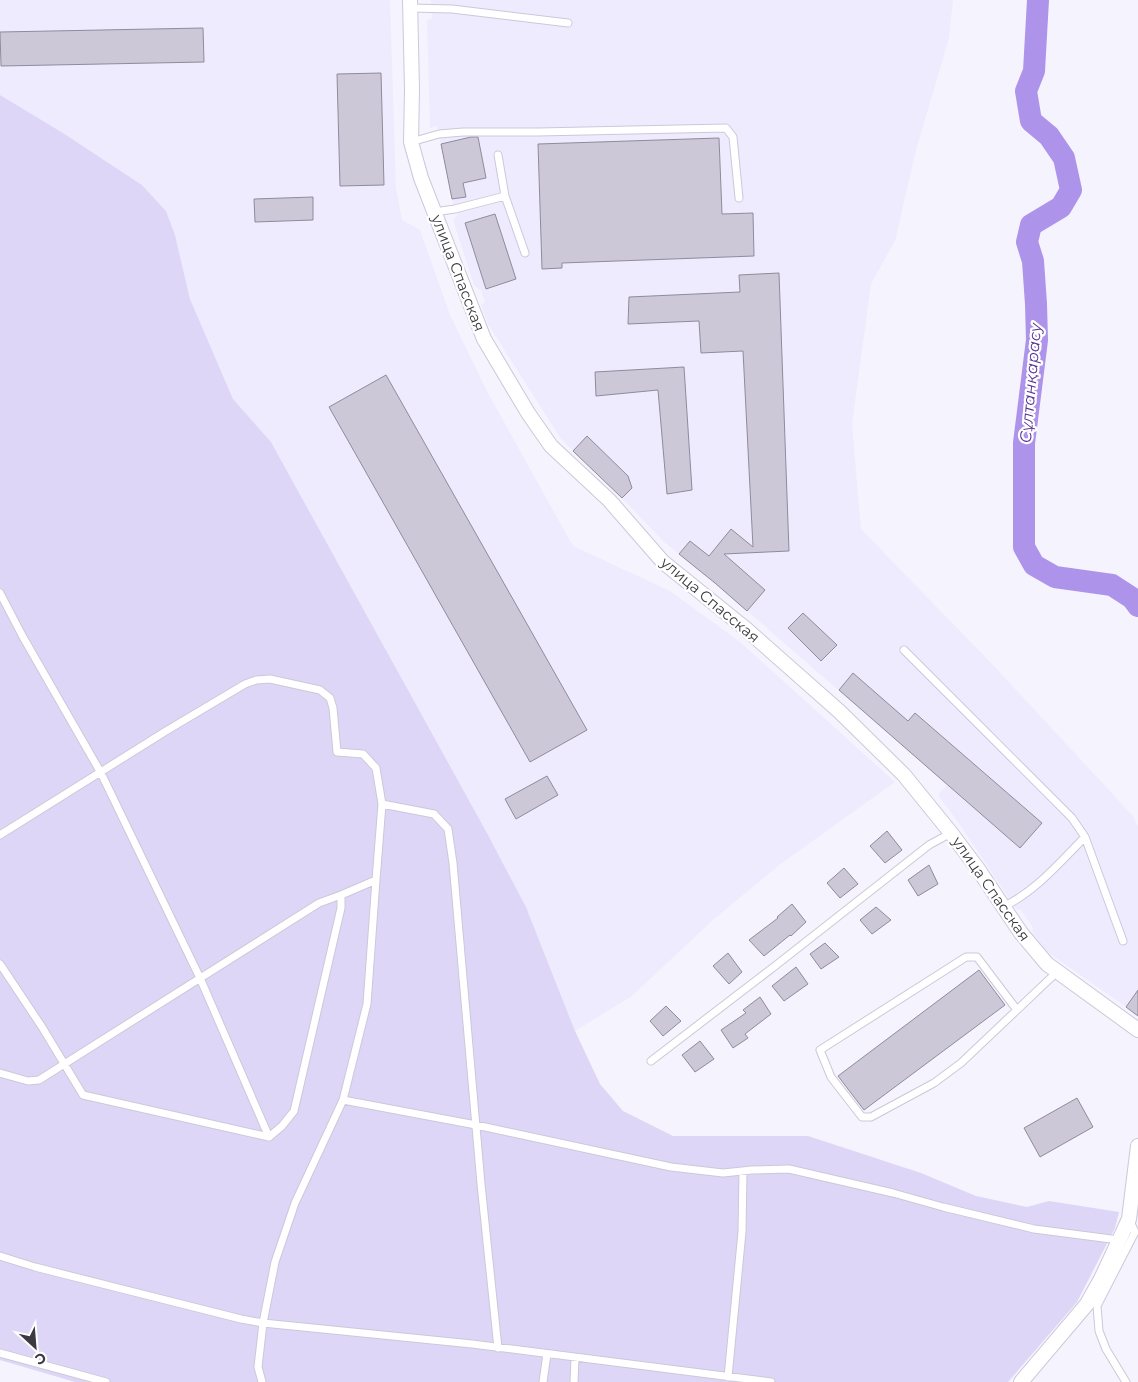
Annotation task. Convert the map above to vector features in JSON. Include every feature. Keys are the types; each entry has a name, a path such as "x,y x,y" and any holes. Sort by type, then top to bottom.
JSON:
{"street":[{"name":"улица Спасская","path":"410,4 411,142 421,178 484,339 528,413 551,446 609,500 663,562 746,629 840,712 904,776 951,832 1026,940 1047,964 1138,1030"},
{"path":"1020,1382 1087,1304 1101,1279 1129,1219 1138,1146"}],"lane":[{"path":"410,4 568,23"},
{"path":"411,142 439,134 463,132 726,128 733,137 739,198"},
{"path":"498,155 505,196 526,253"},
{"path":"434,212 455,209 505,196"},
{"path":"0,593 101,773 200,978 268,1136"},
{"path":"904,650 1072,818 1085,837 1123,941"},
{"path":"0,835 166,731 245,684 256,680 270,679 320,690 330,698 333,708 337,752 363,754 376,768 382,804 367,1004 343,1100 295,1203 275,1262 263,1323 258,1367 262,1382"},
{"path":"382,804 434,814 448,830 456,890 476,1125 498,1348"},
{"path":"651,1061 929,845 951,832"},
{"path":"1003,907 1033,888 1085,837"},
{"path":"0,1073 28,1081 39,1080 319,903 376,880"},
{"path":"0,964 83,1095 268,1136 282,1126 294,1111 341,908 340,895"},
{"path":"1017,1010 977,957 966,957 820,1050 831,1077 862,1117 871,1117 934,1082 961,1064 1057,972"},
{"path":"343,1100 476,1125 672,1167 723,1173 789,1169 1034,1229 1120,1240"},
{"path":"728,1377 742,1232 743,1171"},
{"path":"1126,1382 1106,1349 1099,1331 1097,1306 1135,1232 1129,1219"},
{"path":"0,1256 35,1267 263,1323 498,1348 771,1382"},
{"path":"0,1353 106,1382"},
{"path":"543,1382 547,1354"},
{"path":"574,1382 575,1358"}],"shaded area":[{"path":"0,0 390,0 396,188 402,220 420,230 450,315 488,393 573,546 670,591 740,642 895,782 782,863 713,920 632,996 575,1031 526,907 487,833 271,442 233,399 190,299 175,235 166,211 142,185 63,133 0,95"},
{"path":"431,0 953,0 949,38 916,150 895,241 871,284 852,424 861,529 994,666 1133,816 1138,827 1138,991 1126,1007 1046,951 1033,933 1032,926 1021,910 1016,909 938,795 947,785 720,587 663,541 561,439 488,324 481,305 485,302 481,291 474,285 453,220 457,215 437,126 430,128 427,20 432,19"},
{"path":"0,95 63,133 142,185 166,211 175,235 190,299 233,399 271,442 487,833 526,907 575,1031 600,1084 623,1111 673,1136 808,1136 921,1173 976,1196 1027,1207 1049,1201 1119,1212 1115,1228 1077,1302 1008,1382 75,1382 0,1360"}],"building":[{"path":"203,28 204,62 1,66 0,32"},
{"path":"381,73 384,185 340,186 337,74"},
{"path":"478,137 486,178 463,183 466,197 452,199 441,144"},
{"path":"719,138 722,214 753,213 754,256 562,263 562,268 542,269 538,144"},
{"path":"313,197 313,220 255,222 254,199"},
{"path":"495,214 516,279 486,289 465,223"},
{"path":"779,273 789,551 724,554 765,590 747,611 679,554 690,541 709,556 731,529 753,547 743,351 701,353 699,321 628,324 629,297 740,292 739,275"},
{"path":"684,367 692,490 667,494 658,390 596,396 595,372"},
{"path":"386,375 587,730 530,762 329,407"},
{"path":"587,436 628,476 632,488 622,498 573,451"},
{"path":"803,613 837,645 821,661 788,628"},
{"path":"853,673 908,721 915,713 1042,823 1020,848 839,690"},
{"path":"547,776 558,795 516,819 505,799"},
{"path":"887,831 902,850 885,863 870,846"},
{"path":"929,865 938,884 918,896 908,880"},
{"path":"844,868 858,884 840,898 827,883"},
{"path":"792,904 806,922 764,956 749,940 778,918"},
{"path":"876,907 891,920 872,934 860,920"},
{"path":"825,943 839,957 821,969 810,954"},
{"path":"728,953 742,972 729,984 713,966"},
{"path":"796,967 808,984 784,1001 772,986"},
{"path":"979,970 1005,1005 864,1110 838,1076"},
{"path":"1138,990 1138,1016 1126,1007"},
{"path":"760,997 771,1014 745,1034 748,1038 733,1048 721,1030 746,1013 743,1010"},
{"path":"666,1006 681,1021 663,1036 650,1021"},
{"path":"700,1041 714,1059 695,1072 682,1055"},
{"path":"1077,1098 1093,1127 1040,1157 1024,1128"}],"waterway":[{"name":"Сұлтанқарасу","path":"1038,0 1034,71 1026,91 1031,121 1049,136 1064,158 1071,190 1061,207 1031,225 1027,242 1033,261 1037,340 1024,443 1024,547 1034,565 1055,577 1112,585 1132,598 1138,606"}]}
